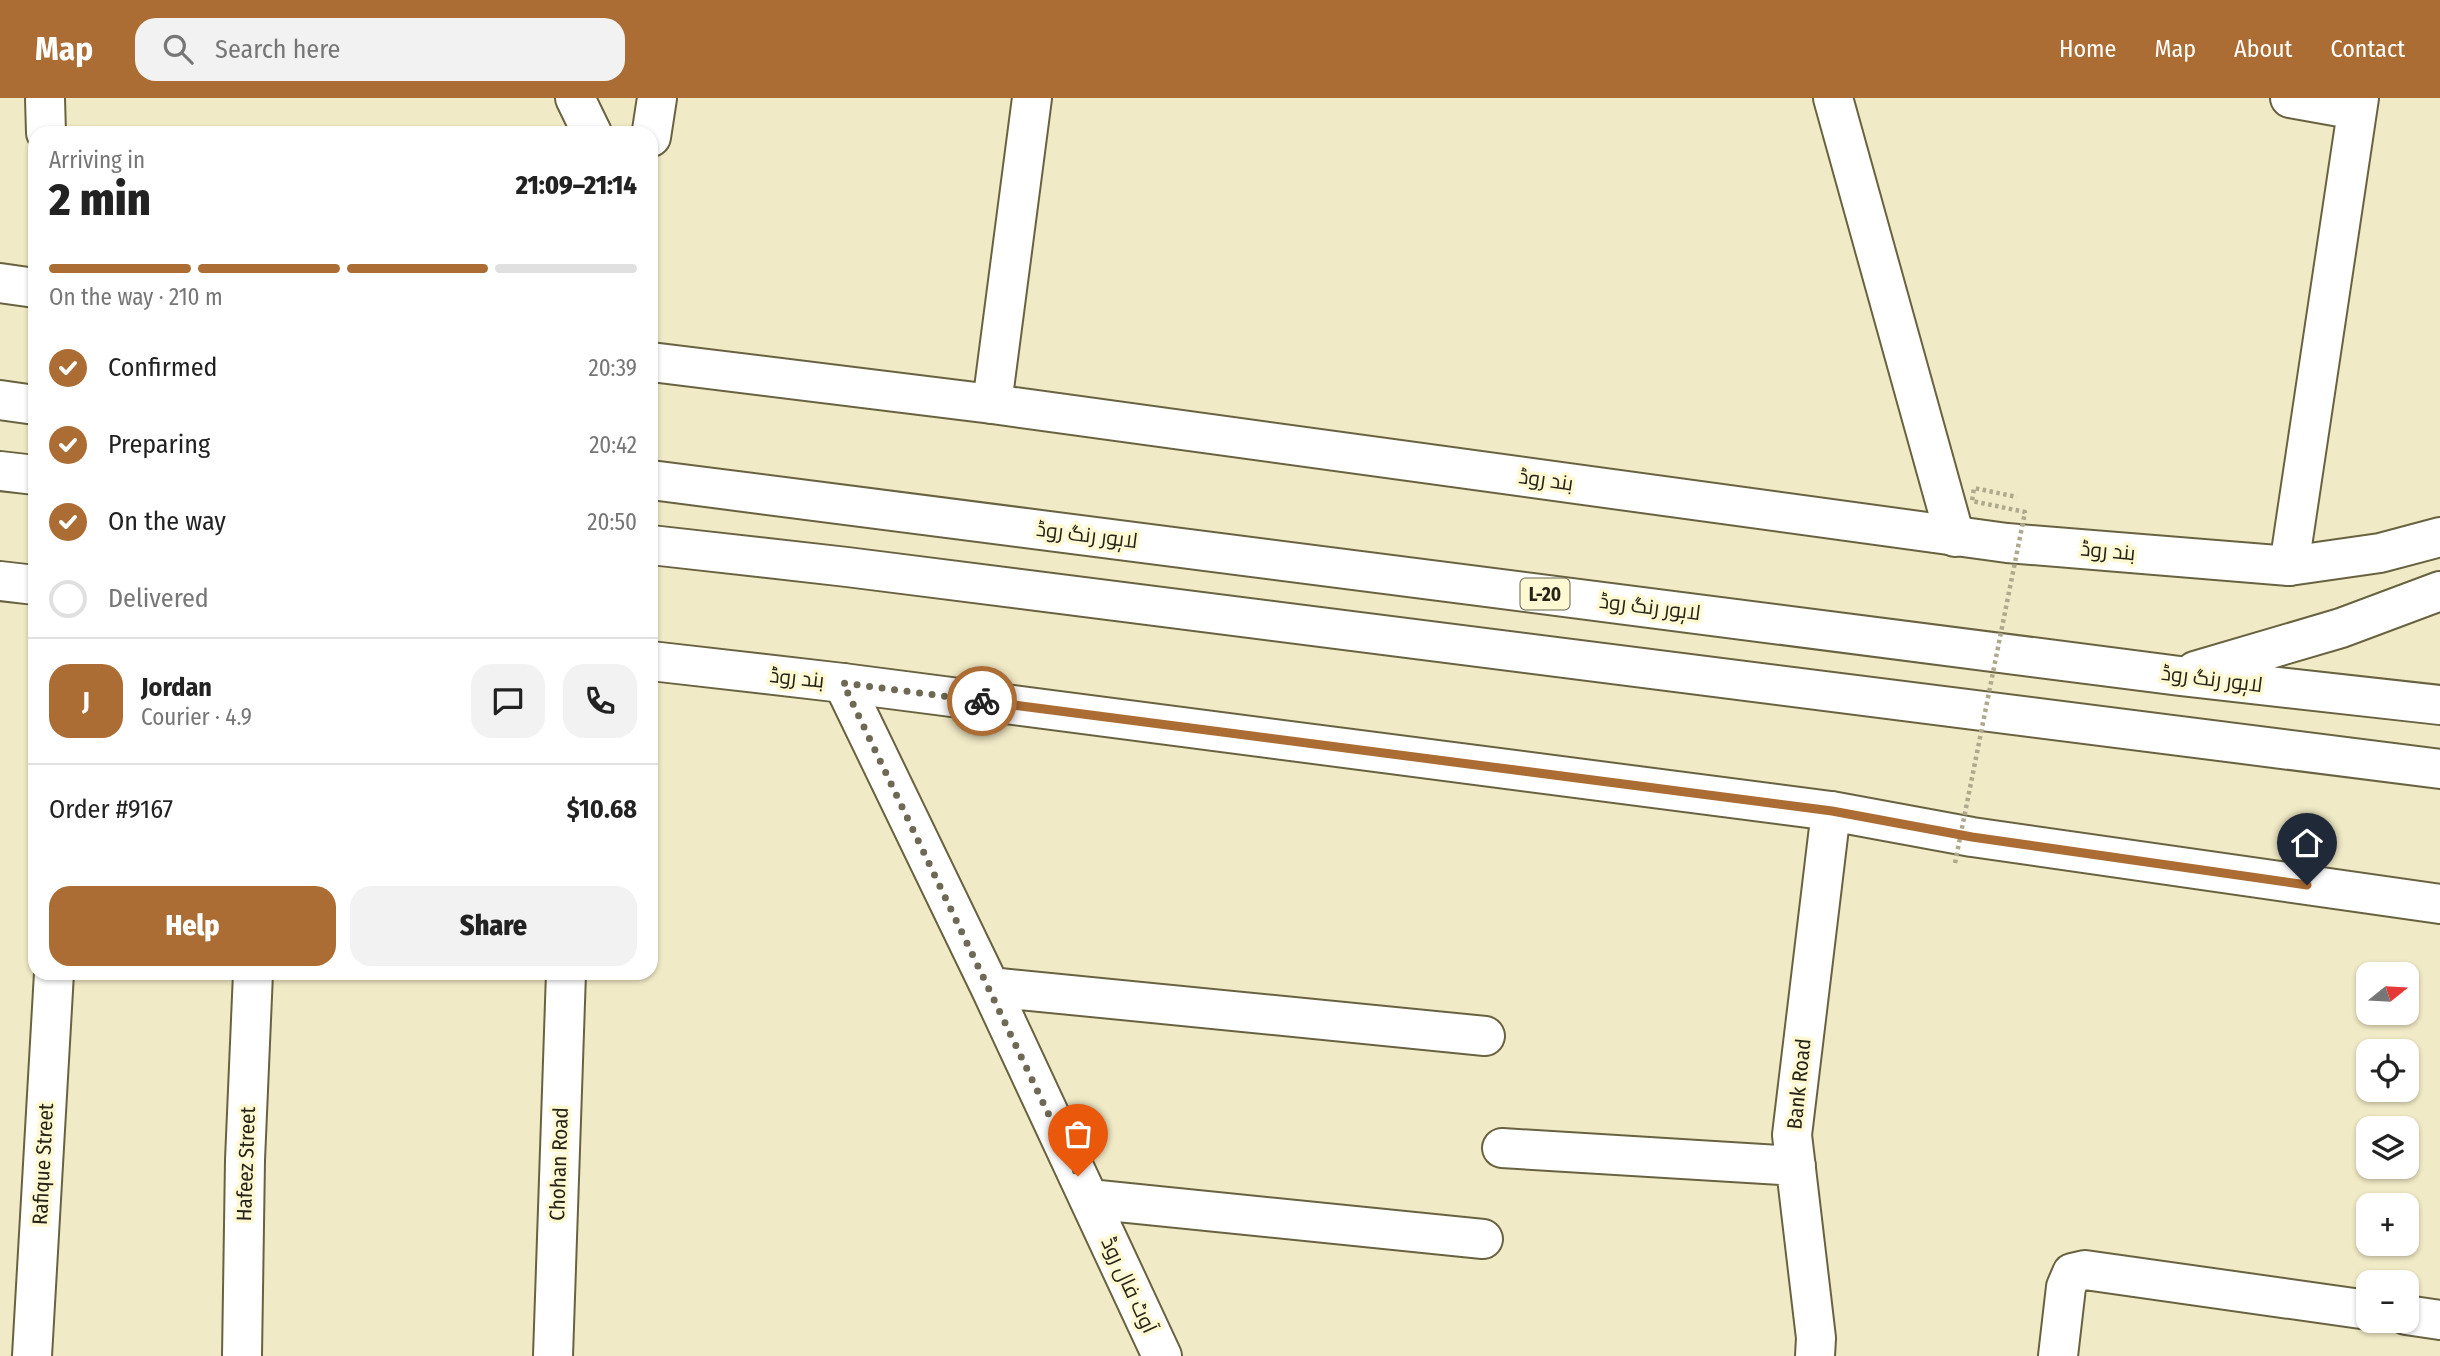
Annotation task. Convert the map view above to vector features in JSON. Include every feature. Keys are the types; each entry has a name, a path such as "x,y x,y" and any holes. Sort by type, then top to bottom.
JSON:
{"main road":[{"path":"45,98 46,126"},
{"path":"575,98 589,126"},
{"path":"653,126 657,98"},
{"path":"992,404 1032,98"},
{"path":"1833,98 1955,537"},
{"path":"2289,566 2358,104 2290,98"},
{"path":"0,284 28,287"},
{"name":"بند روڈ","path":"658,363 992,404 1955,537 2289,566 2380,553 2440,537"},
{"path":"0,400 28,404"},
{"path":"0,471 28,474"},
{"name":"لاہور رنگ روڈ","path":"658,481 2180,676 2440,705"},
{"path":"658,546 847,567 2440,769"},
{"path":"0,581 28,584"},
{"path":"2180,676 2341,628 2440,591"},
{"name":"بند روڈ","path":"658,662 843,683 1832,811 1972,837 2440,904"},
{"name":"آوٹ فال روڈ","path":"843,683 1162,1356"},
{"name":"Bank Road","path":"1815,1356 1816,1338 1792,1135 1832,811"},
{"name":"Rafique Street","path":"32,1356 54,980"},
{"name":"Hafeez Street","path":"242,1356 245,1160 253,980"},
{"name":"Chohan Road","path":"553,1356 566,980"},
{"path":"989,987 1485,1036"},
{"path":"1502,1148 1796,1166"},
{"path":"1089,1199 1483,1239"},
{"path":"2058,1356 2066,1287 2072,1273 2085,1270 2356,1308"},
{"path":"2419,1317 2440,1320"}],"path":[{"path":"1955,863 2025,512 1972,501 1973,488 2017,497"}],"way so far":[{"path":"982,701 843,683 1078,1176"}],"route":[{"path":"982,701 1832,811 1972,837 2307,885"}]}
